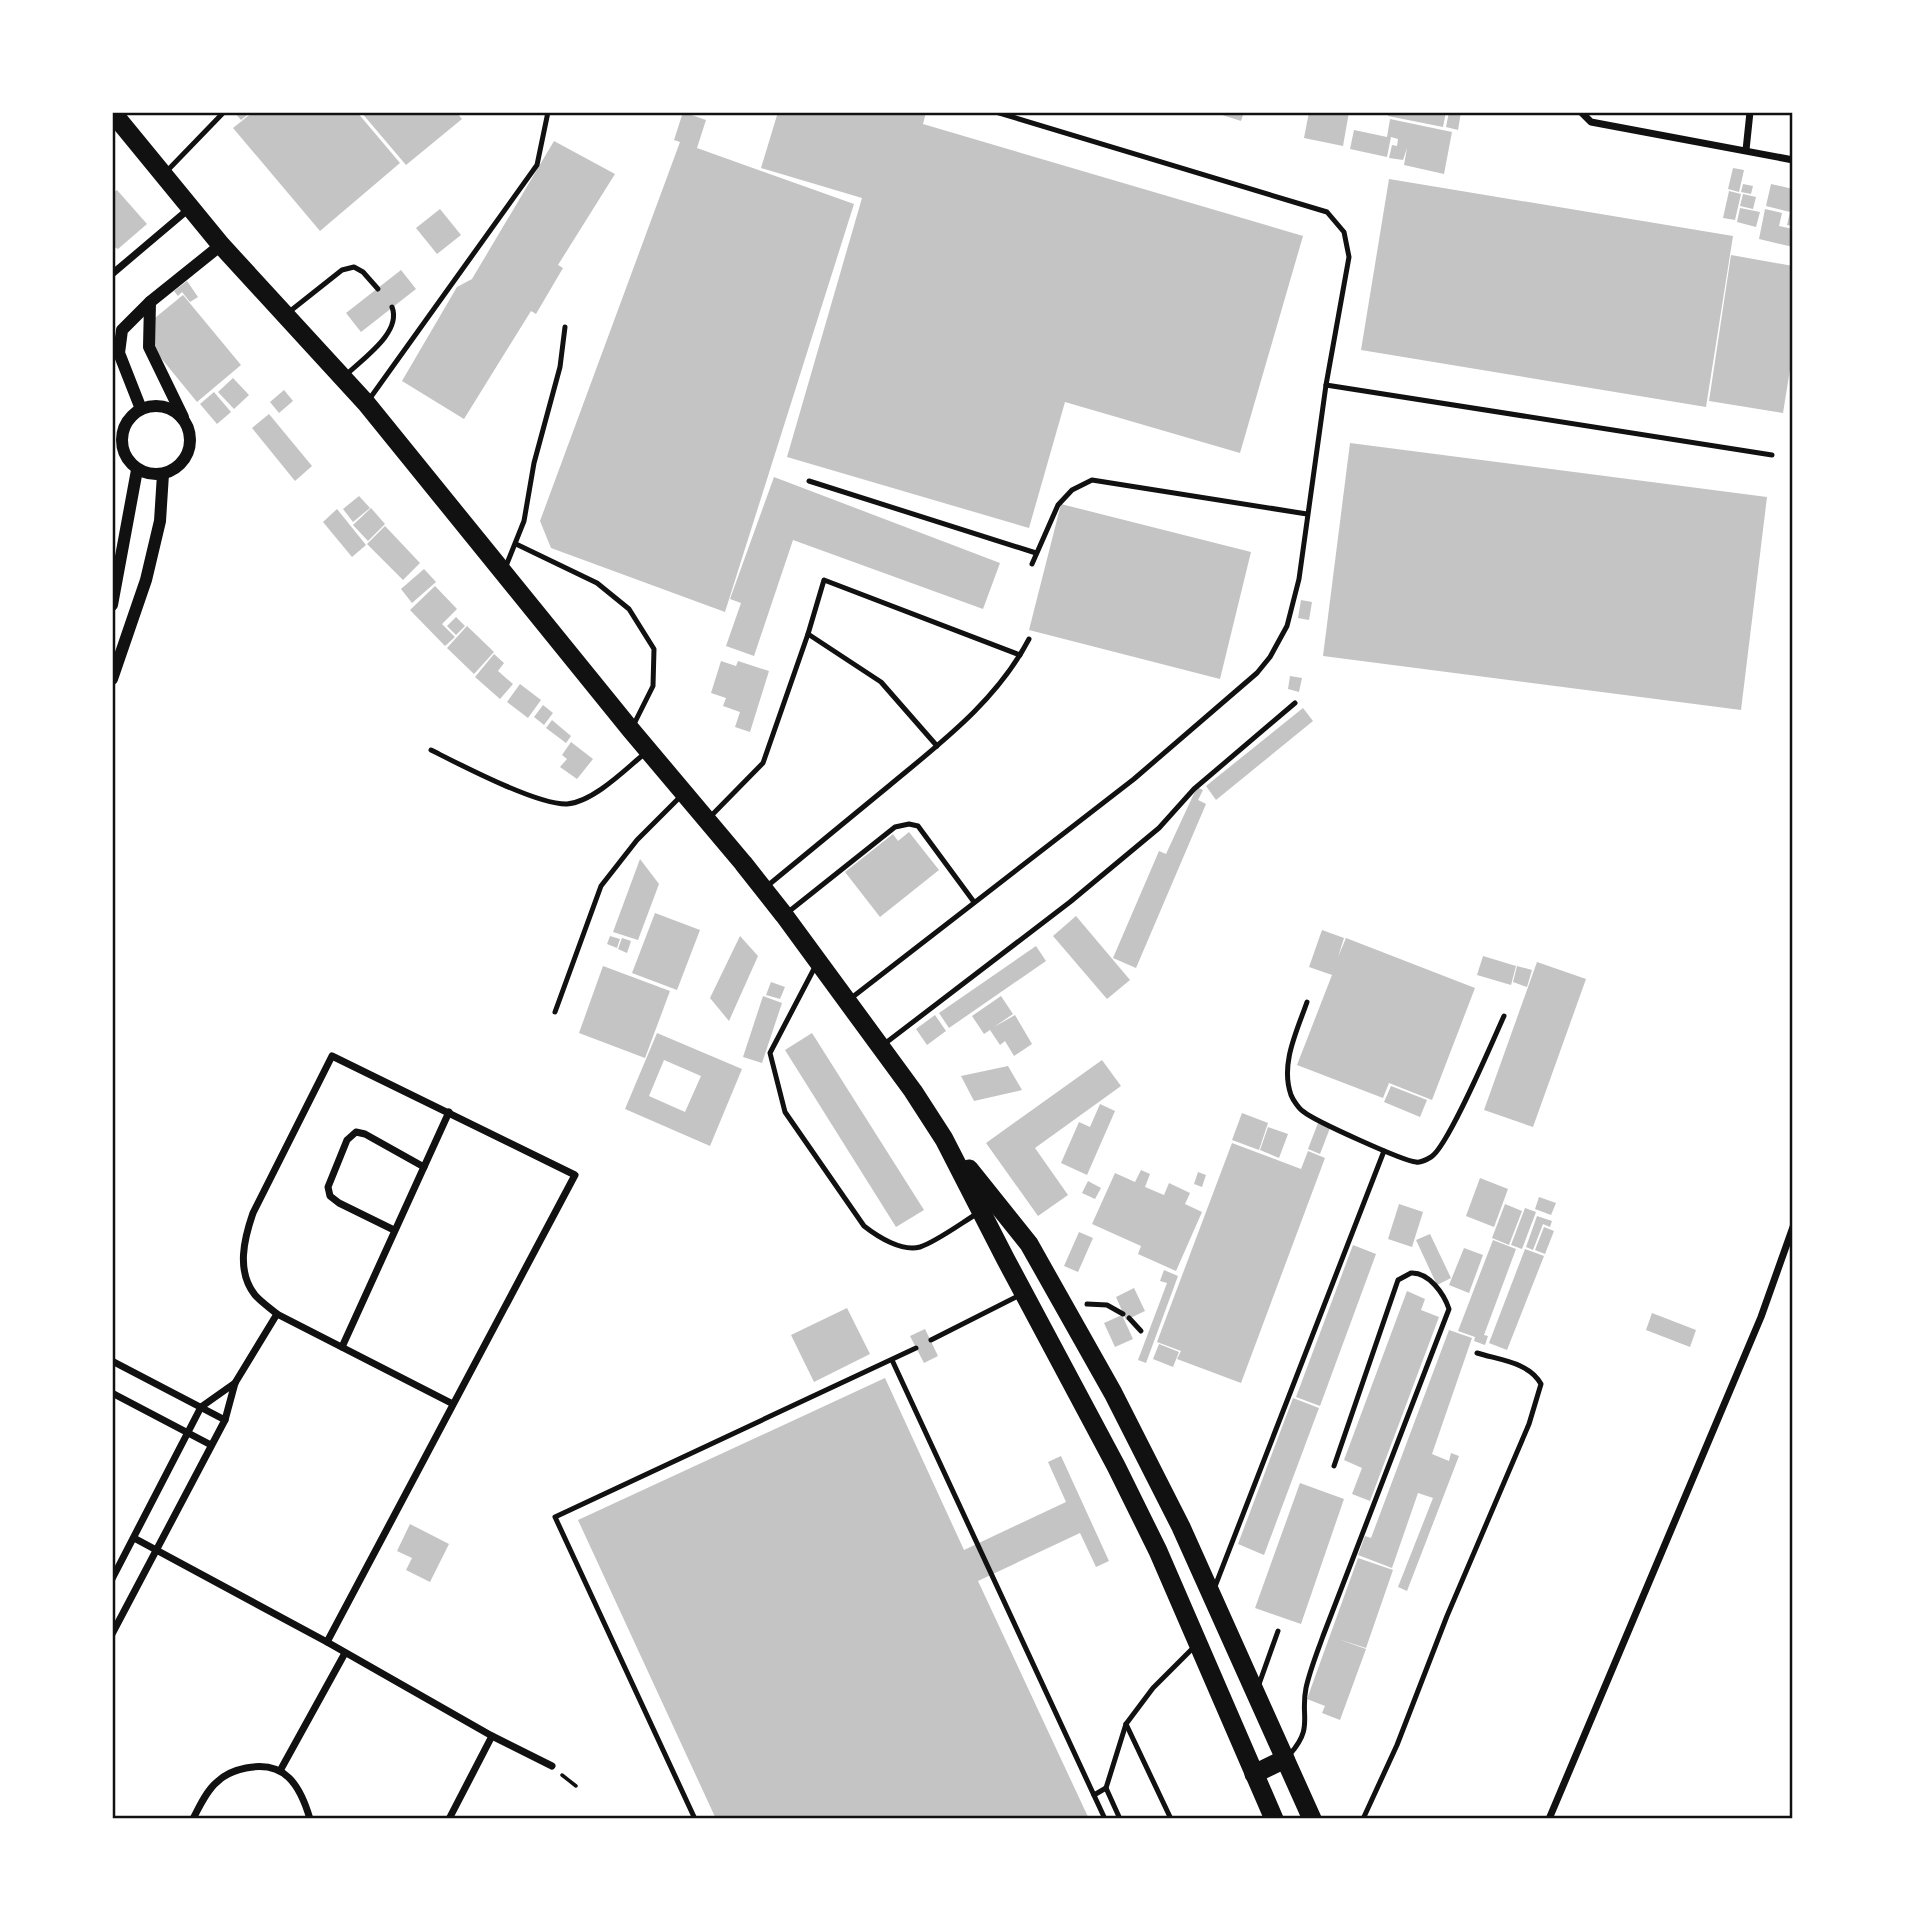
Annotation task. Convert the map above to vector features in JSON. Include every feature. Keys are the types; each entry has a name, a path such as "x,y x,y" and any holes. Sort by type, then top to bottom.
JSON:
{"highway":[{"path":"112,112 221,245 366,403 763,889 881,1047 944,1139 1029,1244 1144,1452 1212,1595 1312,1819"},
{"path":"944,1139 1116,1466 1157,1551 1274,1819"},
{"path":"1116,1466 1144,1452"},
{"path":"1254,1774 1285,1759"}],"street":[{"path":"1581,112 1591,122 1793,160"},
{"path":"1746,150 1750,112"},
{"path":"112,274 191,207"},
{"path":"141,409 120,353 122,330 150,302 221,245"},
{"path":"150,302 149,347 187,425 190,445 181,464 163,474 146,474 130,463 121,443 126,423 141,409 162,406 172,410 187,425"},
{"path":"112,605 137,470"},
{"path":"112,679 152,557 160,521 163,474"},
{"path":"327,1642 575,1175 332,1056 253,1213 244,1238 243,1267 254,1294 277,1314 453,1404"},
{"path":"342,1347 449,1112"},
{"path":"394,1230 338,1203 330,1196 328,1187 347,1140 356,1132 365,1134 424,1167"},
{"path":"1549,1819 1761,1317 1793,1227"},
{"path":"112,1634 225,1420 235,1382 277,1314"},
{"path":"112,1361 225,1420"},
{"path":"112,1579 201,1408 235,1382"},
{"path":"112,1393 211,1445"},
{"path":"134,1538 157,1548 327,1642 492,1736 552,1766"},
{"path":"281,1769 345,1653"},
{"path":"449,1819 492,1736"},
{"path":"193,1819 216,1782 237,1770 259,1765 281,1769 298,1788 310,1819"}],"lane":[{"path":"164,174 224,112"},
{"path":"366,403 537,165 548,112"},
{"path":"847,1001 1134,779 1257,673 1270,657 1287,626 1299,579 1326,385 1349,257 1343,232 1327,212 996,112"},
{"path":"285,315 342,271 354,267 363,272 378,289"},
{"path":"342,378 391,332 396,316 392,307"},
{"path":"503,572 524,521 534,463 560,367 565,327"},
{"path":"1326,385 1772,455"},
{"path":"1032,565 1058,505 1072,490 1091,480 1307,514"},
{"path":"809,481 1036,553"},
{"path":"516,544 597,583 629,609 654,649 653,686 631,730"},
{"path":"707,820 762,763 808,634 824,580 1020,656"},
{"path":"808,634 881,681 937,746"},
{"path":"763,889 937,746 989,698 1029,639"},
{"path":"881,1047 1080,894 1160,828 1194,789 1295,703"},
{"path":"431,750 479,774 547,801 568,804 594,794 649,750"},
{"path":"555,1012 601,886 637,840 684,792"},
{"path":"784,915 895,827 909,824 918,826 974,902"},
{"path":"818,961 769,1053 785,1112 858,1217 874,1234 895,1244 920,1247 981,1212"},
{"path":"1307,1003 1292,1045 1286,1072 1291,1097 1303,1112 1384,1151 1415,1162 1434,1156 1449,1132 1504,1016"},
{"path":"1212,1595 1384,1151"},
{"path":"1285,1759 1301,1741 1306,1716 1305,1690 1323,1636 1449,1309 1445,1297 1424,1276 1411,1273 1398,1280 1334,1466"},
{"path":"931,1340 1024,1293"},
{"path":"1087,1304 1107,1305 1126,1316 1141,1331"},
{"path":"695,1819 555,1517 916,1348"},
{"path":"1363,1819 1397,1745 1447,1616 1529,1424 1541,1384 1535,1374 1526,1368 1477,1353"},
{"path":"892,1360 1105,1819"},
{"path":"1255,1693 1278,1631"},
{"path":"1120,1819 1106,1788 1126,1724 1153,1688 1198,1643"},
{"path":"1126,1724 1171,1819"},
{"path":"1094,1795 1106,1788"}],"path":[{"path":"552,1766 576,1786"}],"building":[{"path":"234,112 251,112 241,120"},
{"path":"253,112 357,112 400,163 320,231 233,128"},
{"path":"361,112 456,112 462,119 406,165"},
{"path":"683,112 706,120 697,148 854,204 725,612 551,548 540,521 680,142 674,140"},
{"path":"778,112 926,112 923,124 1303,236 1240,453 1065,402 1029,528 787,457 862,198 761,168"},
{"path":"1213,112 1244,112 1241,121"},
{"path":"1309,112 1349,112 1343,146 1304,138"},
{"path":"1388,112 1446,112 1443,127 1388,116"},
{"path":"1449,112 1461,112 1458,130 1446,127"},
{"path":"1390,119 1452,132 1444,174 1404,165 1407,148 1403,160 1389,158 1392,145 1397,146 1398,139 1391,137 1387,157 1350,149 1354,130 1387,137"},
{"path":"554,141 615,174 558,265 563,268 536,314 531,311 464,419 402,381 457,287 472,279"},
{"path":"1733,168 1744,170 1739,192 1728,189"},
{"path":"1389,179 1733,236 1706,407 1361,350"},
{"path":"1743,184 1753,186 1751,194 1741,192"},
{"path":"1771,184 1793,189 1793,226 1787,225 1790,212 1766,206"},
{"path":"117,190 147,224 118,249 112,246 112,194"},
{"path":"1729,191 1741,194 1735,220 1723,218"},
{"path":"1743,194 1756,197 1753,209 1740,206"},
{"path":"1740,208 1760,212 1756,227 1737,222"},
{"path":"440,209 461,235 437,254 416,228"},
{"path":"1765,209 1782,213 1779,226 1793,229 1793,247 1759,239"},
{"path":"1731,255 1793,266 1793,351 1783,413 1709,401"},
{"path":"401,270 416,289 361,332 346,313"},
{"path":"187,281 198,297 190,302 182,292 178,296 174,291"},
{"path":"183,295 241,365 197,402 152,347 150,322"},
{"path":"233,378 249,395 234,409 218,392"},
{"path":"284,390 293,401 279,413 270,402"},
{"path":"214,392 231,412 217,424 200,404"},
{"path":"269,414 312,466 295,481 252,428"},
{"path":"1350,443 1767,497 1741,710 1323,656"},
{"path":"774,477 1000,563 983,609 793,540 754,656 726,646 741,603 730,599"},
{"path":"359,496 370,508 353,522 343,509"},
{"path":"1061,504 1251,552 1220,679 1029,630"},
{"path":"371,508 385,524 368,541 353,525"},
{"path":"337,509 366,545 352,557 323,522"},
{"path":"385,526 420,563 403,580 367,544"},
{"path":"424,569 436,582 412,603 401,589"},
{"path":"435,586 457,609 442,624 455,637 445,646 410,610"},
{"path":"1301,600 1312,602 1309,620 1298,618"},
{"path":"456,617 465,626 456,635 447,626"},
{"path":"467,626 494,652 474,674 447,648"},
{"path":"494,654 504,663 498,671 513,684 500,699 475,677"},
{"path":"721,661 736,666 738,661 769,671 750,732 735,727 740,712 723,706 726,698 711,693"},
{"path":"1290,676 1302,678 1299,692 1288,689"},
{"path":"520,684 541,700 528,718 507,702"},
{"path":"543,705 553,713 544,725 534,717"},
{"path":"1303,708 1313,721 1216,800 1206,786"},
{"path":"552,720 571,736 566,743 546,728"},
{"path":"571,742 593,759 577,779 560,767 567,759 562,755"},
{"path":"1197,787 1203,790 1198,800 1206,804 1136,968 1113,958 1159,851 1166,854"},
{"path":"909,832 939,870 880,917 845,872 893,834 898,841"},
{"path":"640,859 659,884 638,940 613,932"},
{"path":"655,913 700,930 677,990 632,973"},
{"path":"1076,916 1130,980 1107,999 1053,936"},
{"path":"1322,930 1344,938 1338,957 1346,938 1475,988 1432,1100 1389,1083 1383,1098 1297,1065 1332,975 1309,967"},
{"path":"610,936 620,939 617,948 607,944"},
{"path":"740,936 758,956 729,1021 710,998"},
{"path":"622,938 631,941 627,953 618,949"},
{"path":"1036,946 1046,961 949,1028 939,1013"},
{"path":"1483,956 1516,966 1511,985 1477,975"},
{"path":"1537,962 1586,979 1533,1127 1484,1110"},
{"path":"603,966 670,991 645,1058 579,1033"},
{"path":"1517,966 1532,970 1527,987 1513,982"},
{"path":"771,982 785,987 780,999 766,995"},
{"path":"763,996 782,1003 762,1063 743,1057"},
{"path":"1001,996 1013,1014 994,1027 1015,1015 1032,1044 1014,1056 1005,1041 1000,1045 990,1030 984,1034 972,1016"},
{"path":"935,1015 946,1031 927,1045 916,1029"},
{"path":"657,1033 742,1069 710,1146 625,1109","holes":["664,1060 701,1076 685,1112 649,1096"]},
{"path":"812,1033 924,1210 896,1227 785,1050"},
{"path":"1102,1060 1121,1086 1035,1148 1068,1195 1038,1216 986,1143"},
{"path":"1008,1066 1022,1090 974,1101 961,1076"},
{"path":"1391,1086 1427,1100 1420,1117 1384,1102"},
{"path":"1100,1104 1115,1111 1087,1175 1061,1163 1079,1122 1090,1127"},
{"path":"1242,1113 1268,1123 1259,1150 1232,1140"},
{"path":"1318,1123 1330,1128 1320,1154 1308,1149"},
{"path":"1268,1127 1288,1134 1279,1158 1260,1150"},
{"path":"1232,1143 1301,1169 1308,1151 1325,1158 1241,1383 1177,1359 1181,1351 1157,1342"},
{"path":"1141,1170 1150,1174 1145,1187 1164,1195 1169,1183 1190,1193 1185,1204 1202,1212 1176,1271 1138,1254 1141,1246 1092,1224 1115,1173 1135,1182"},
{"path":"1198,1172 1206,1175 1202,1187 1194,1184"},
{"path":"1480,1178 1508,1189 1494,1227 1466,1216"},
{"path":"1088,1181 1101,1188 1095,1199 1082,1193"},
{"path":"1539,1197 1556,1203 1551,1215 1535,1209"},
{"path":"1399,1204 1423,1212 1412,1247 1388,1239"},
{"path":"1505,1204 1522,1211 1509,1245 1492,1238"},
{"path":"1525,1208 1536,1212 1522,1249 1511,1245"},
{"path":"1537,1216 1552,1221 1550,1227 1543,1224 1533,1250 1526,1247"},
{"path":"1544,1227 1554,1231 1545,1254 1535,1250"},
{"path":"1079,1232 1093,1238 1078,1272 1064,1266"},
{"path":"1430,1234 1451,1278 1437,1285 1416,1240"},
{"path":"1493,1240 1516,1249 1484,1335 1488,1336 1485,1345 1474,1341 1475,1337 1458,1331"},
{"path":"1353,1245 1376,1254 1320,1406 1296,1397"},
{"path":"1464,1248 1483,1255 1469,1293 1449,1285"},
{"path":"1525,1249 1544,1256 1507,1350 1489,1343"},
{"path":"1164,1270 1178,1276 1146,1363 1138,1360 1167,1283 1160,1281"},
{"path":"1134,1288 1145,1311 1126,1320 1116,1297"},
{"path":"1407,1291 1425,1299 1421,1310 1439,1317 1370,1501 1352,1494 1362,1468 1344,1460"},
{"path":"847,1308 870,1354 814,1382 791,1335"},
{"path":"1652,1313 1696,1330 1690,1347 1646,1330"},
{"path":"1122,1315 1133,1339 1115,1347 1104,1323"},
{"path":"925,1329 938,1356 924,1363 910,1336"},
{"path":"1449,1330 1472,1338 1432,1454 1449,1461 1451,1453 1459,1456 1407,1591 1398,1587 1433,1498 1418,1493 1392,1568 1358,1555 1365,1536 1371,1538"},
{"path":"1159,1344 1179,1352 1173,1367 1153,1359"},
{"path":"885,1378 964,1550 1066,1502 1048,1462 1061,1456 1109,1561 1096,1567 1080,1533 978,1581 1089,1819 716,1819 578,1520"},
{"path":"1293,1398 1319,1408 1264,1555 1238,1544"},
{"path":"1300,1483 1344,1499 1301,1624 1255,1608"},
{"path":"410,1524 449,1544 430,1582 406,1570 412,1558 397,1551"},
{"path":"1358,1558 1393,1570 1366,1648 1338,1639 1366,1649 1340,1720 1322,1713 1325,1706 1307,1699"}]}
